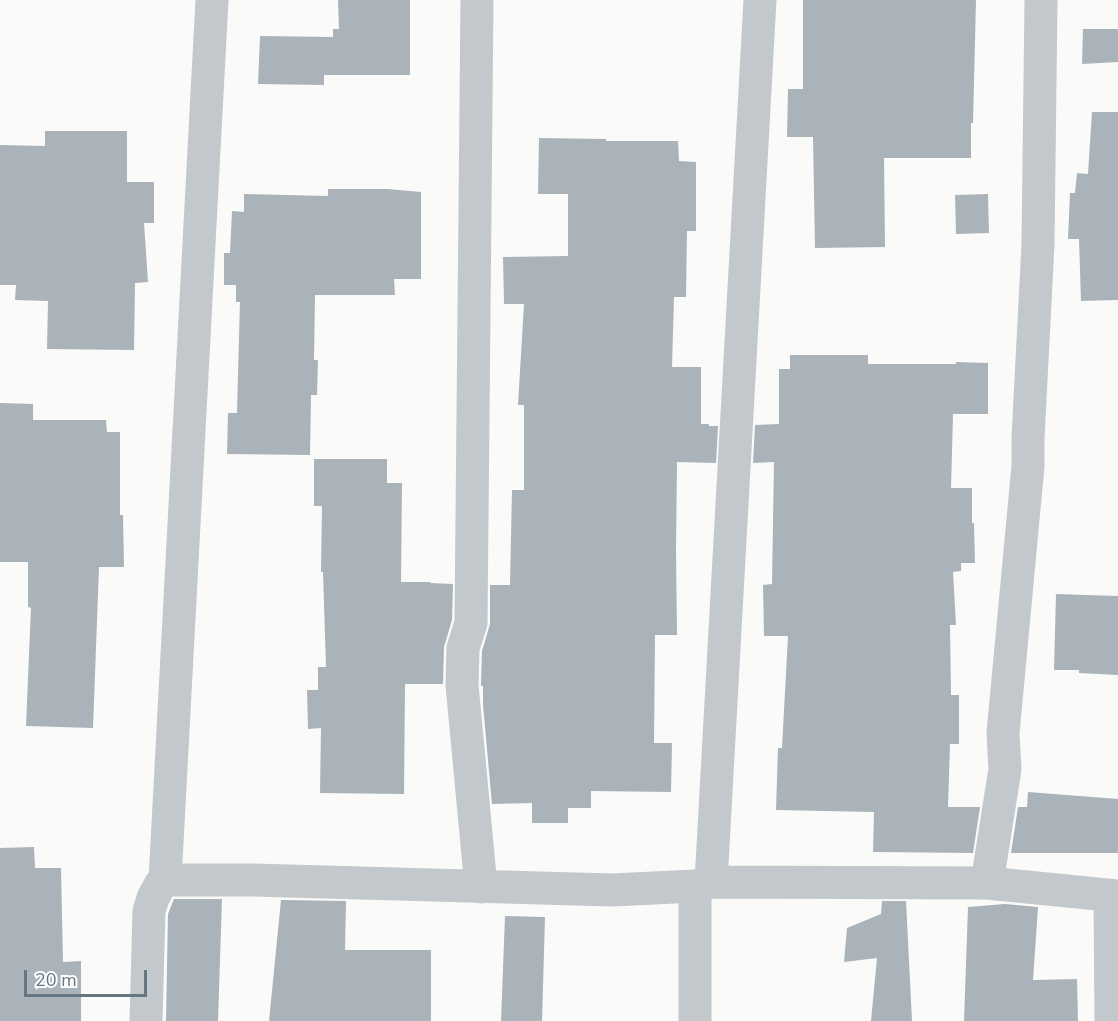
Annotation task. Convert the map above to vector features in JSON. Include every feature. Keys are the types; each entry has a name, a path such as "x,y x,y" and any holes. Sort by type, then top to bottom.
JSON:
{"street":[{"path":"146,1021 149,911 165,880 212,0"},
{"path":"477,0 471,623 463,648 462,686 481,887"},
{"path":"695,1021 760,0"},
{"path":"987,884 1005,769 1003,733 1028,466 1038,244 1041,0"},
{"path":"165,880 254,880 612,890 703,884 987,884 1114,896 1111,1021"}],"building":[{"path":"338,0 410,0 410,75 324,75 324,85 258,84 260,36 333,37 333,29 339,29"},
{"path":"803,0 976,0 971,158 884,158 885,247 815,248 813,137 787,137 788,89 803,89"},
{"path":"1083,29 1118,29 1118,62 1082,64"},
{"path":"1092,112 1118,112 1118,300 1081,301 1079,239 1068,239 1070,193 1075,193 1077,173 1088,174"},
{"path":"45,131 127,131 127,182 154,182 154,223 144,223 148,282 135,283 134,350 47,349 48,301 15,300 16,285 0,285 0,145 45,146"},
{"path":"539,138 678,141 679,161 696,162 696,231 687,231 686,297 674,297 672,367 701,367 701,424 718,426 716,463 677,462 677,635 655,635 654,743 672,743 671,792 591,791 591,808 568,808 568,823 532,823 532,803 492,804 483,686 481,686 482,651 490,624 490,585 510,585 512,490 524,490 524,405 518,405 524,304 504,304 503,257 568,256 568,194 538,194"},
{"path":"328,189 388,189 421,192 421,279 394,279 395,295 315,295 314,360 318,360 317,395 311,395 310,455 227,454 228,413 237,413 240,302 236,302 236,285 224,285 224,253 230,253 232,211 244,212 244,194 328,196"},
{"path":"988,194 989,233 956,234 955,195"},
{"path":"790,355 868,355 868,364 988,363 988,414 953,414 951,488 972,488 975,563 961,563 961,571 953,572 956,625 950,625 951,695 959,695 959,744 950,744 948,807 980,807 973,853 873,852 874,812 776,810 778,748 782,748 788,636 764,636 763,585 772,584 774,462 753,463 755,425 779,424 779,369 790,369"},
{"path":"0,403 33,404 33,420 106,420 107,432 120,432 120,515 123,515 124,567 99,567 93,728 26,726 31,608 28,607 28,562 0,562"},
{"path":"314,459 387,459 387,483 402,483 401,582 453,584 452,620 444,647 443,684 405,684 404,794 320,793 321,728 308,729 307,690 318,690 318,667 326,667 323,572 321,572 322,506 314,506"},
{"path":"1056,594 1118,596 1118,675 1079,673 1079,670 1054,670"},
{"path":"1028,792 1118,799 1118,853 1011,853 1018,807 1027,807"},
{"path":"34,847 35,868 61,868 63,962 81,961 81,1021 0,1021 0,848"},
{"path":"174,899 222,899 218,1021 166,1021 168,914"},
{"path":"281,900 346,901 345,950 431,950 431,1021 269,1021"},
{"path":"882,901 906,901 912,1021 871,1021 877,958 844,962 847,928 881,914"},
{"path":"1005,904 1038,907 1033,980 1077,979 1078,1021 964,1021 968,907"},
{"path":"505,916 545,917 542,1021 501,1021"}]}
